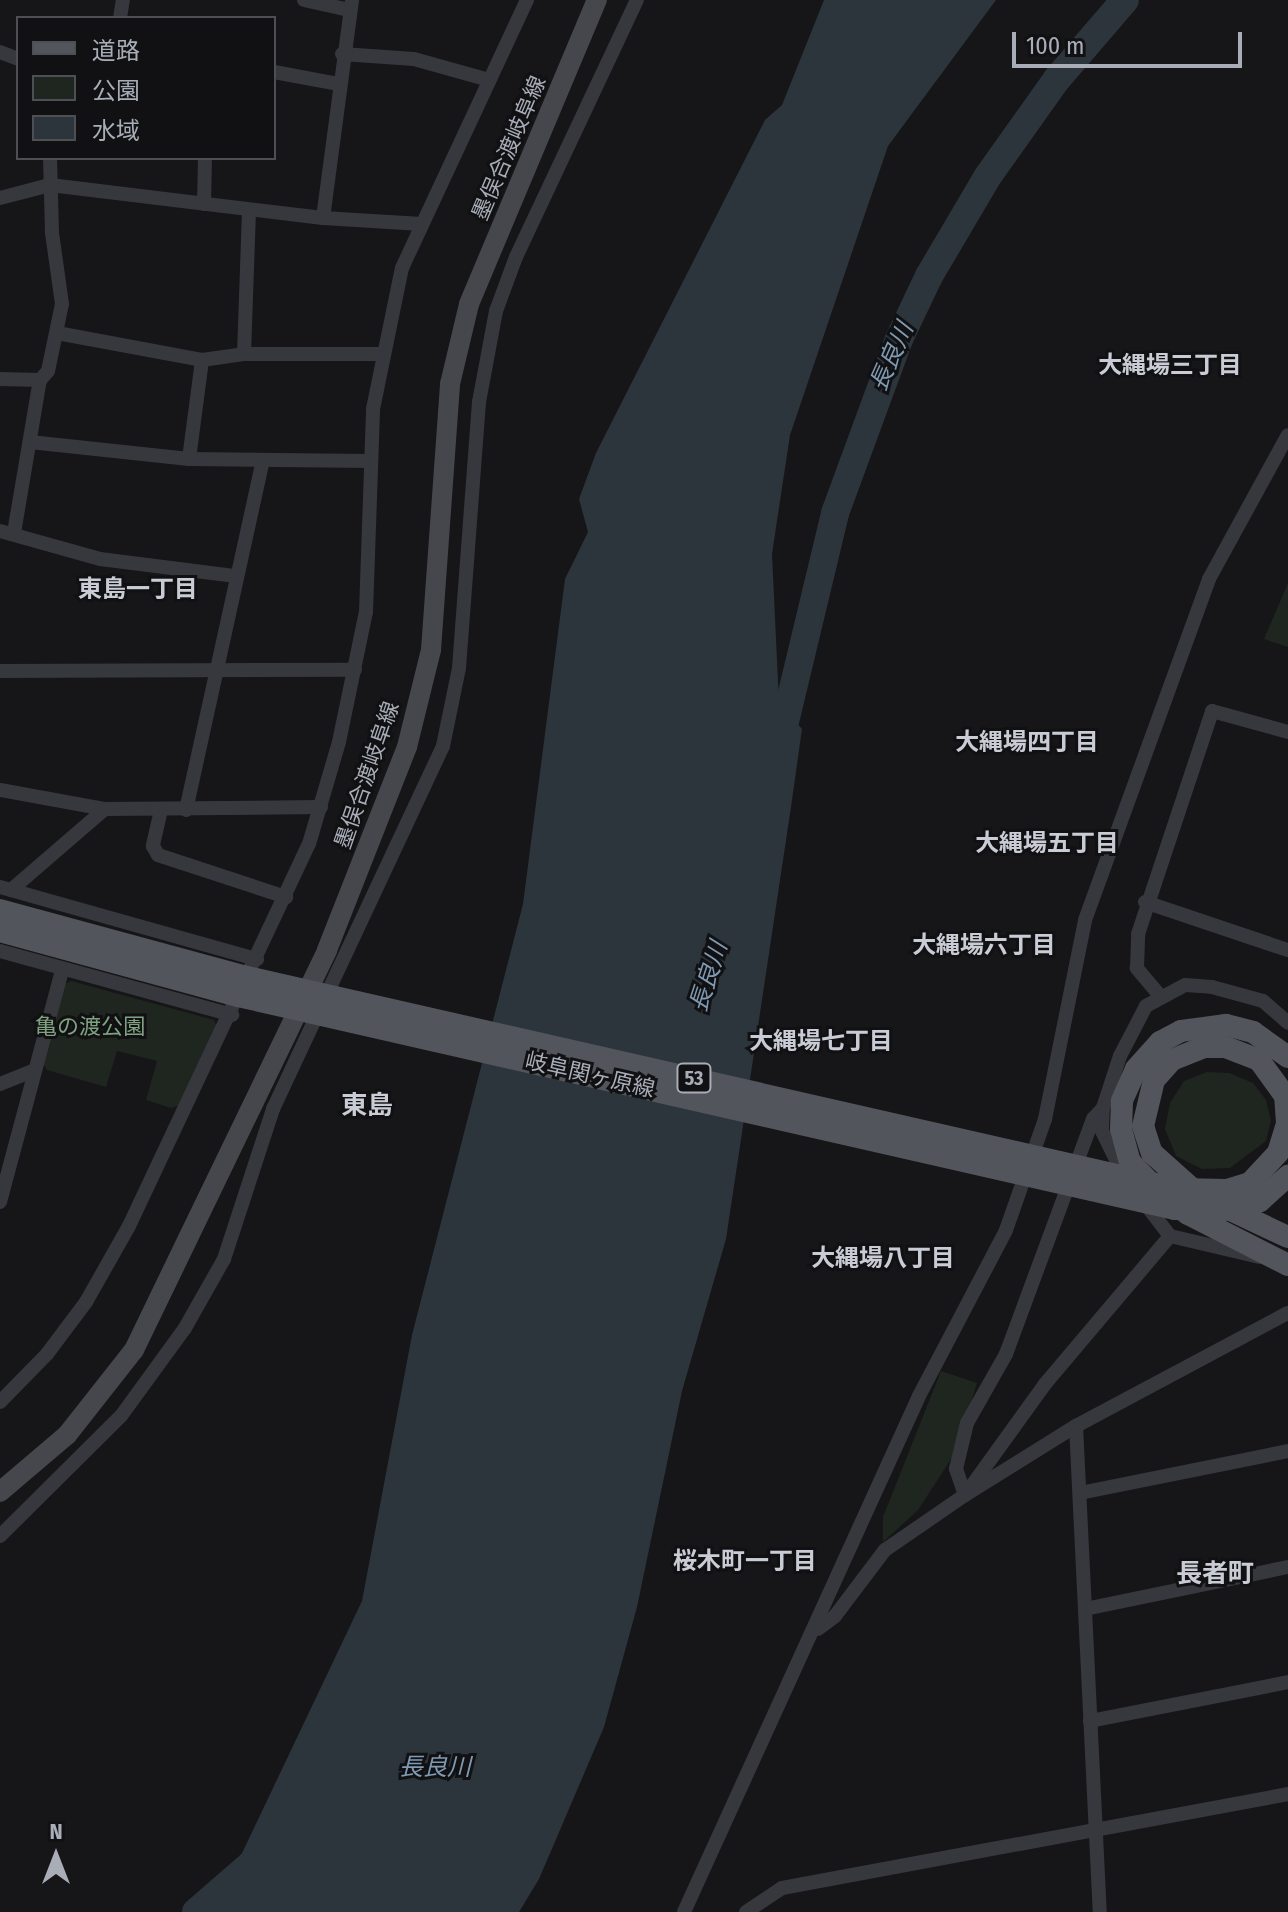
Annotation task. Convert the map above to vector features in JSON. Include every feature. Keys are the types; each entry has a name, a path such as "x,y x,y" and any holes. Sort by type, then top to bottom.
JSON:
{"main road":[{"name":"墨俣合渡岐阜線","path":"0,1492 67,1435 134,1350 327,950 407,747 431,650 450,384 469,304 597,0"},
{"name":"岐阜関ヶ原線","path":"4,896 243,976 1178,1189 1227,1190 1250,1183 1278,1153 1287,1123 1285,1096 1273,1053 1214,1047 1172,1060 1154,1080 1143,1126 1152,1153 1199,1195 1284,1252"},
{"name":"岐阜関ヶ原線","path":"0,931 238,996 1175,1209 1231,1210 1260,1201 1288,1176"}],"street":[{"path":"304,0 350,5 323,218"},
{"path":"0,1402 47,1354 86,1302 232,1015 286,897 321,807 366,612 371,461 381,354 402,268 527,0"},
{"path":"0,1536 121,1416 185,1328 224,1259 273,1109 443,746 459,668 479,402 496,311 516,257 637,0"},
{"path":"342,54 414,59 489,80"},
{"path":"276,72 338,84"},
{"path":"50,160 62,304 48,371 40,380 30,442 7,532 100,559 234,576"},
{"path":"204,204 205,160"},
{"path":"0,198 50,185 323,218 422,224"},
{"path":"244,354 249,210"},
{"path":"57,333 202,360 244,354 381,354"},
{"path":"189,459 202,360"},
{"path":"0,379 40,380"},
{"path":"684,1912 816,1631 919,1396 1006,1230 1045,1119 1085,920 1209,579 1288,435"},
{"path":"30,442 189,459 371,461"},
{"path":"186,810 217,673 234,576 263,460"},
{"path":"0,671 217,673 355,670"},
{"path":"1161,997 1137,968 1145,902 1212,711 1288,732"},
{"path":"0,790 105,809 321,807"},
{"path":"4,896 105,809"},
{"path":"161,810 153,846 158,855 286,897"},
{"path":"4,896 257,959"},
{"path":"1145,902 1288,950"},
{"path":"0,951 232,1015"},
{"path":"0,1202 62,970"},
{"path":"1284,1252 1253,1257 1170,1236 1115,1166 1102,1131 1103,1108 1136,1021 1161,997 1185,985 1212,987 1263,1001 1288,1023"},
{"path":"0,1084 33,1071"},
{"path":"965,1495 956,1469 967,1423 1006,1354 1093,1119 1103,1108"},
{"path":"965,1495 1045,1384 1170,1236"},
{"path":"816,1631 835,1616 885,1550 965,1495 1076,1426 1288,1313"},
{"path":"1076,1426 1100,1912"},
{"path":"1080,1493 1288,1451"},
{"path":"1085,1609 1288,1567"},
{"path":"1090,1721 1288,1682"},
{"path":"746,1912 782,1888 1288,1794"}],"green space":[{"path":"1288,583 1288,647 1264,639"},
{"name":"亀の渡公園","path":"71,981 214,1020 217,1027 181,1105 171,1108 146,1100 157,1061 117,1051 106,1087 47,1070 43,1063 63,985"},
{"path":"1207,1072 1229,1073 1253,1083 1266,1100 1271,1121 1266,1141 1230,1168 1202,1169 1176,1156 1165,1129 1170,1103 1184,1081"},
{"path":"941,1371 977,1383 955,1453 918,1510 883,1542 883,1517"}],"water":[{"name":"長良川","path":"824,0 996,0 888,146 790,435 772,554 779,703 802,729 791,807 726,1239 682,1391 637,1607 604,1727 539,1879 519,1912 214,1912 362,1601 412,1335 523,904 565,579 588,532 579,499 596,453 765,120 782,105"}],"waterway":[{"name":"長良川","path":"778,751 835,513 899,339 929,276 988,176 1057,79 1125,0"},
{"name":"長良川","path":"196,1912 250,1865"}],"district":[{"name":"大縄場三丁目","path":"1170,366"},
{"name":"東島一丁目","path":"138,590"},
{"name":"大縄場四丁目","path":"1027,743"},
{"name":"大縄場五丁目","path":"1047,844"},
{"name":"大縄場六丁目","path":"984,946"},
{"name":"大縄場七丁目","path":"821,1042"},
{"name":"東島","path":"367,1106"},
{"name":"大縄場八丁目","path":"883,1259"},
{"name":"桜木町一丁目","path":"745,1562"},
{"name":"長者町","path":"1215,1574"}]}
